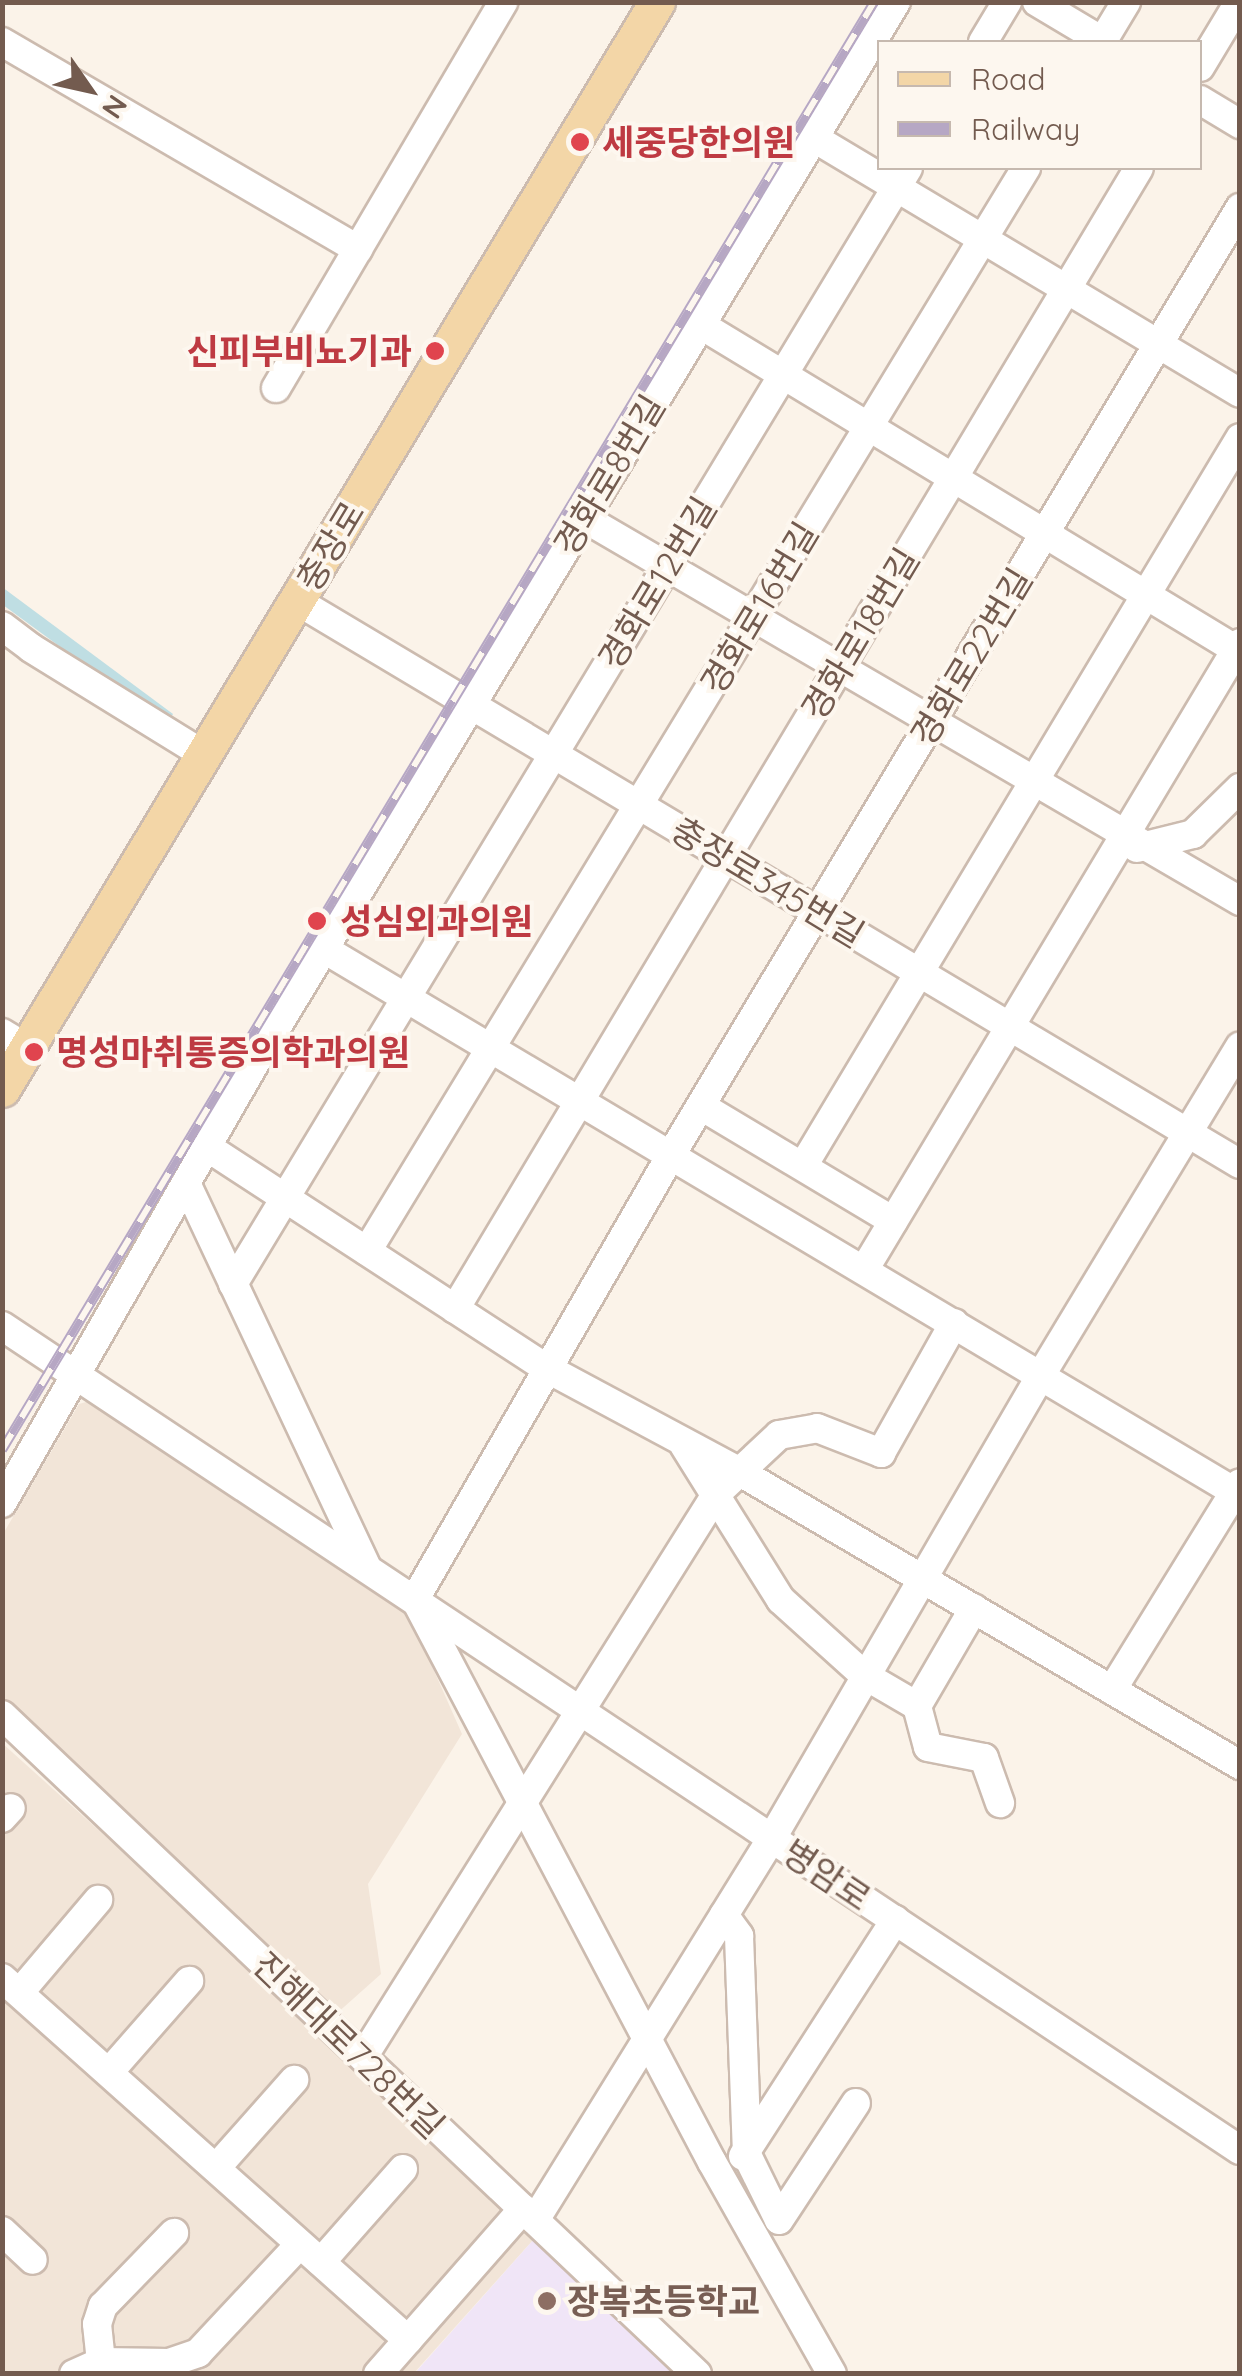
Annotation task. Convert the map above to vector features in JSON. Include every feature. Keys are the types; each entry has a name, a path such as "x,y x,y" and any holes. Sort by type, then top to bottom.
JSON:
{"main road":[{"name":"충장로","path":"2,1088 15,1040 204,755 657,2"}],"street":[{"path":"276,388 504,2"},
{"name":"경화로8번길","path":"2,1504 206,1147 896,2"},
{"path":"984,40 1007,2"},
{"path":"1037,2 1100,40"},
{"path":"1104,40 1126,2"},
{"path":"1202,64 1239,2"},
{"path":"2,42 358,249"},
{"path":"1202,101 1240,124"},
{"path":"814,138 877,166"},
{"name":"경화로16번길","path":"367,1251 1025,170"},
{"name":"경화로18번길","path":"455,1309 1138,170"},
{"path":"902,177 982,239 1240,392"},
{"name":"경화로12번길","path":"233,1284 902,177"},
{"name":"경화로22번길","path":"414,1599 671,1155 1240,208"},
{"path":"701,324 1238,648 1128,845 1010,1026 864,1270"},
{"path":"803,1166 1240,438"},
{"path":"584,518 1034,781 1128,845 1240,901"},
{"name":"충장로345번길","path":"297,601 1240,1164"},
{"path":"2,626 204,755"},
{"path":"2,658 31,648"},
{"path":"1128,845 1193,834 1240,788"},
{"path":"324,949 1238,1490 1112,1690"},
{"path":"378,2374 529,2215 647,2039 772,1838 1041,1375 1240,1047"},
{"path":"701,1106 892,1222"},
{"path":"206,1147 548,1369 740,1472 1240,1764"},
{"path":"186,1183 366,1566"},
{"path":"362,2057 718,1493 778,1435 817,1428 881,1453 954,1323"},
{"name":"병암로","path":"2,1326 1240,2150"},
{"path":"684,1444 781,1600 864,1675 917,1706 928,1747 984,1758 1000,1803"},
{"name":"병암로","path":"414,1599 647,2039"},
{"path":"917,1706 974,1608"},
{"name":"진해대로728번길","path":"2,1715 697,2374"},
{"path":"98,1900 8,1986 110,2072 408,2340"},
{"path":"724,1915 739,1936 747,2155 779,2220 856,2103"},
{"path":"712,2162 747,2155 895,1920"},
{"path":"110,2072 189,1981"},
{"path":"647,2039 832,2374"},
{"path":"216,2168 294,2080"},
{"path":"74,2374 100,2362 170,2363 198,2352 403,2169"},
{"path":"2,2231 33,2260"},
{"path":"100,2362 98,2324 104,2306 174,2233"}],"shaded area":[{"path":"93,1400 405,1605 462,1734 368,1884 381,1974 335,2015 3,1700 3,1534 79,1404"},
{"path":"2,1743 542,2230 414,2373 3,2373"},
{"name":"장복초등학교","path":"543,2229 687,2374 414,2374"}],"water":[{"path":"2,587 173,714 167,725 3,605"}],"railway":[{"path":"2,1450 874,2"}],"place":[{"name":"세중당한의원","path":"580,142"},
{"name":"신피부비뇨기과","path":"435,351"},
{"name":"성심외과의원","path":"317,921"},
{"name":"명성마취통증의학과의원","path":"34,1052"},
{"name":"장복초등학교","path":"547,2301"}]}
